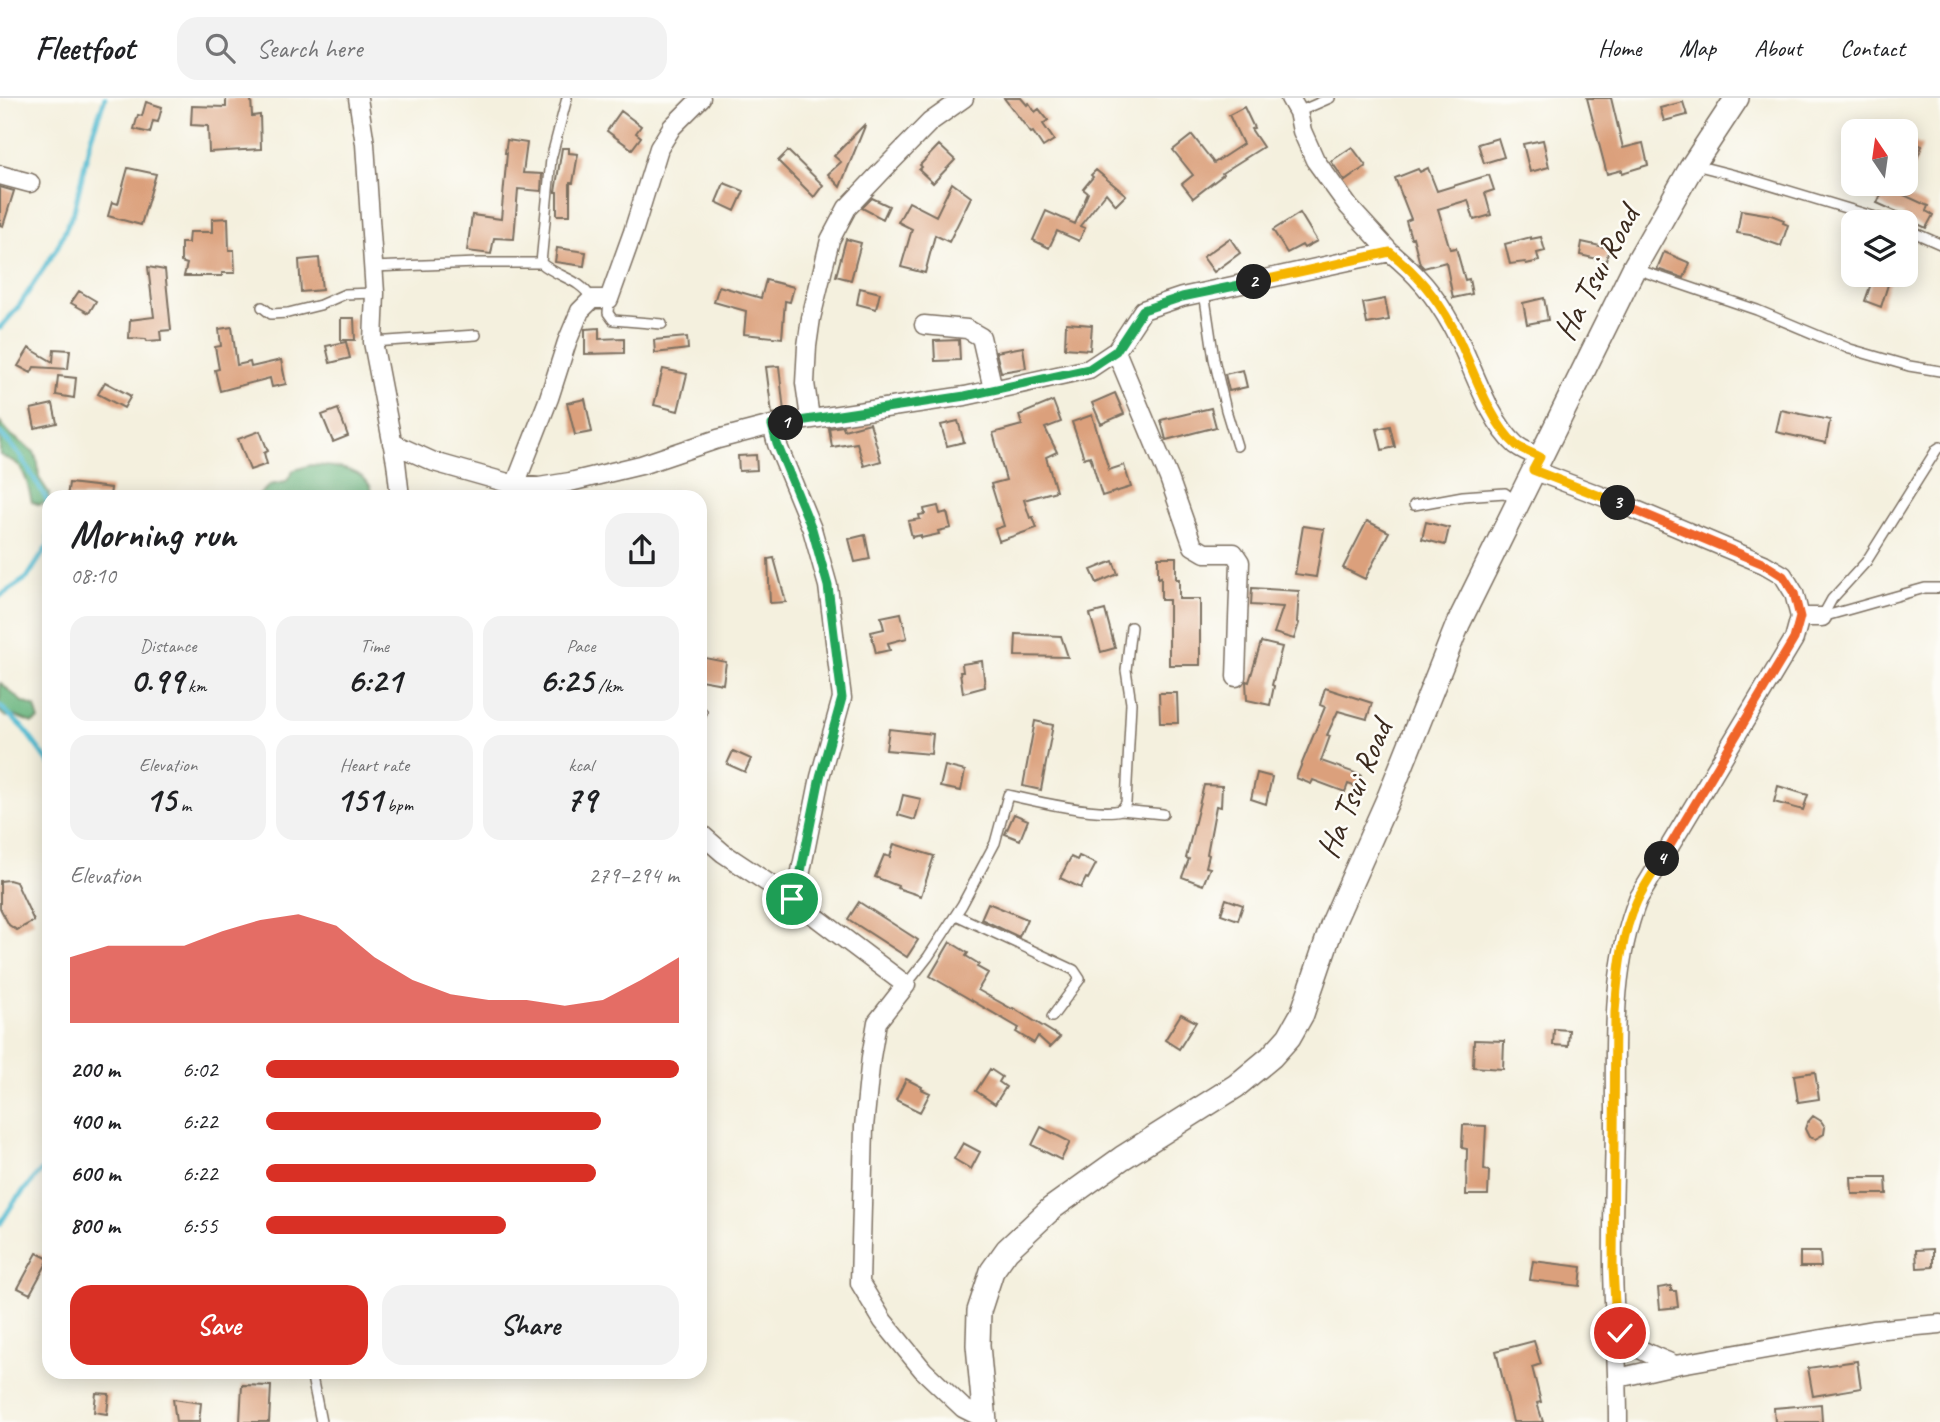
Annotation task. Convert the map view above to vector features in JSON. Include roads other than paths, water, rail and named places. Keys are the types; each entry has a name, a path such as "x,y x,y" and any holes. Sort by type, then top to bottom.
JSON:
{"street":[{"path":"358,98 365,144 375,293 373,342 393,443 399,490"},
{"path":"515,485 580,311 601,299 633,232 659,148 672,127 701,98"},
{"path":"810,418 805,383 807,346 830,240 847,208 930,122 964,98"},
{"name":"Ha Tsui Road","path":"985,1420 978,1345 979,1311 992,1270 1007,1250 1052,1208 1122,1158 1236,1086 1271,1057 1289,1037 1302,1014 1333,923 1389,797 1458,624 1634,268 1693,165 1737,98"},
{"path":"1294,105 1315,160 1349,208 1390,252 1428,287 1453,327 1484,395 1505,433 1518,447 1537,464 1617,502 1764,564 1783,576 1794,593 1800,617 1794,639 1638,899 1630,919 1615,1012 1613,1267 1618,1422"},
{"path":"0,175 30,183"},
{"path":"544,490 641,465 718,439 772,425 965,396 1089,369 1116,351 1143,310 1182,297 1390,252"},
{"path":"924,325 967,329 981,337 993,389"},
{"path":"1116,351 1169,478 1193,546 1205,553 1234,553 1240,562 1236,677"},
{"path":"772,425 777,444 812,529 828,586 842,698 820,777 799,881 792,899"},
{"path":"393,443 434,462 531,490"},
{"path":"1800,617 1822,617"},
{"path":"707,839 906,985 877,1023 871,1058 863,1127 860,1283 883,1321 923,1370 963,1408 985,1420"},
{"path":"1616,1322 1628,1343 1675,1365"},
{"path":"1618,1378 1675,1365 1873,1331 1940,1324"}],"lane":[{"path":"541,263 551,159 567,98"},
{"path":"1294,105 1330,98"},
{"path":"1693,165 1852,210"},
{"path":"1918,234 1940,244"},
{"path":"372,267 541,263 601,299 613,320 662,324"},
{"path":"1634,268 1757,310 1850,349 1909,366 1940,371"},
{"path":"1205,292 1214,359 1237,446"},
{"path":"262,307 271,314 288,313 320,305 345,294 375,293"},
{"path":"373,342 476,335"},
{"path":"1822,617 1832,600 1866,562 1940,447"},
{"path":"1415,505 1463,496 1505,493 1518,502"},
{"path":"1822,617 1925,588 1940,588"},
{"path":"1121,810 1126,803 1131,703 1126,670 1131,627"},
{"path":"906,985 956,915 995,843 1008,794 1084,809 1163,814"},
{"path":"956,915 1073,970 1080,979 1052,1017"},
{"path":"313,1379 321,1422"}],"waterway":[{"path":"0,328 19,306 57,248 74,211 91,137 105,98"},
{"path":"0,433 20,455 42,492"},
{"path":"0,596 27,578 42,555"},
{"path":"0,706 24,729 42,753"},
{"path":"0,1224 14,1202 42,1170"}]}
